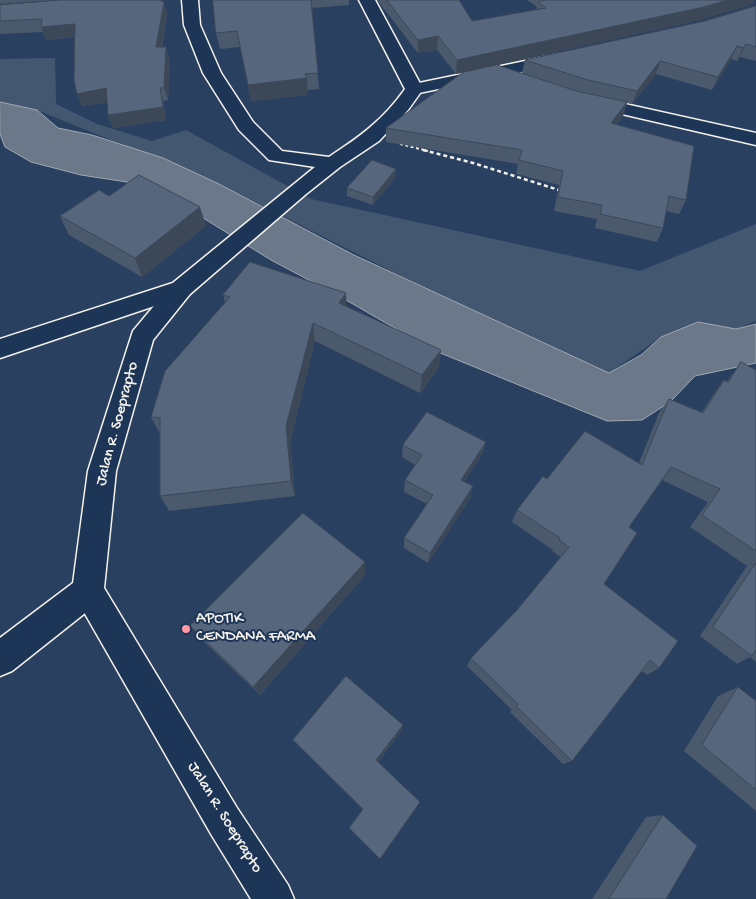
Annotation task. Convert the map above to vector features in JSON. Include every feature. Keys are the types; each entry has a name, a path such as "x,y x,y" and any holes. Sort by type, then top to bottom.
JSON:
{"main road":[{"path":"190,0 192,25 212,73 246,126 276,156 295,193"},
{"path":"367,0 414,89 576,56"},
{"path":"500,73 526,82"},
{"name":"Jalan R. Soeprapto","path":"274,899 224,822 88,591 102,471 142,338 192,279 333,162 372,137 402,106 414,89"},
{"path":"570,96 756,138"},
{"path":"276,156 333,162"},
{"path":"0,349 192,279"},
{"path":"0,659 88,591"}],"path":[{"path":"372,137 473,163 564,191"}],"shaded area":[{"path":"55,58 56,104 97,124 152,141 186,130 311,199 640,271 756,224 756,321 736,329 661,337 609,373 417,284 219,184 37,110 0,106 0,59"},
{"path":"0,102 37,110 58,128 92,135 163,158 219,184 354,255 609,373 641,355 661,337 698,322 736,329 756,324 756,363 695,376 670,402 642,420 607,421 433,350 339,296 271,260 174,200 127,182 81,175 31,162 5,147 0,134"}],"building":[{"path":"61,0 159,0 164,2 156,47 166,47 164,88 160,88 163,107 108,115 106,88 77,94 74,80 75,24 41,27 42,19 0,21 0,5"},
{"path":"213,0 311,0 318,73 305,74 307,78 248,85 237,31 216,33"},
{"path":"387,0 459,0 472,21 546,8 538,2 546,0 727,0 704,7 457,60 438,36 418,40"},
{"path":"756,6 756,47 746,44 743,48 737,46 718,77 660,61 637,91 588,80 525,60 705,21"},
{"path":"497,65 576,91 627,102 611,123 694,146 686,200 669,196 663,228 600,214 602,205 558,197 563,171 519,160 522,150 386,128 462,73"},
{"path":"372,160 396,169 373,197 347,188"},
{"path":"139,175 200,207 135,258 60,216 99,190 109,196"},
{"path":"250,262 346,293 339,303 441,350 422,375 313,323 286,426 291,481 160,496 160,418 151,417 165,371 230,297 223,295"},
{"path":"741,362 756,370 756,551 702,515 720,489 671,467 629,527 637,533 604,584 678,641 659,668 650,660 572,761 471,658 517,610 569,547 559,540 560,538 517,510 543,476 547,479 585,431 642,465 669,399 703,413 724,380 728,382"},
{"path":"427,412 486,442 461,480 473,486 430,553 404,538 433,495 405,480 422,455 403,445"},
{"path":"303,513 365,562 253,687 190,626"},
{"path":"756,563 756,650 752,656 713,627"},
{"path":"346,676 403,725 376,760 420,802 380,859 349,828 363,809 293,740"},
{"path":"738,687 756,701 756,790 702,745"},
{"path":"663,815 697,846 666,899 609,899"}],"place":[{"name":"APOTIK CENDANA FARMA","path":"186,629"}]}
